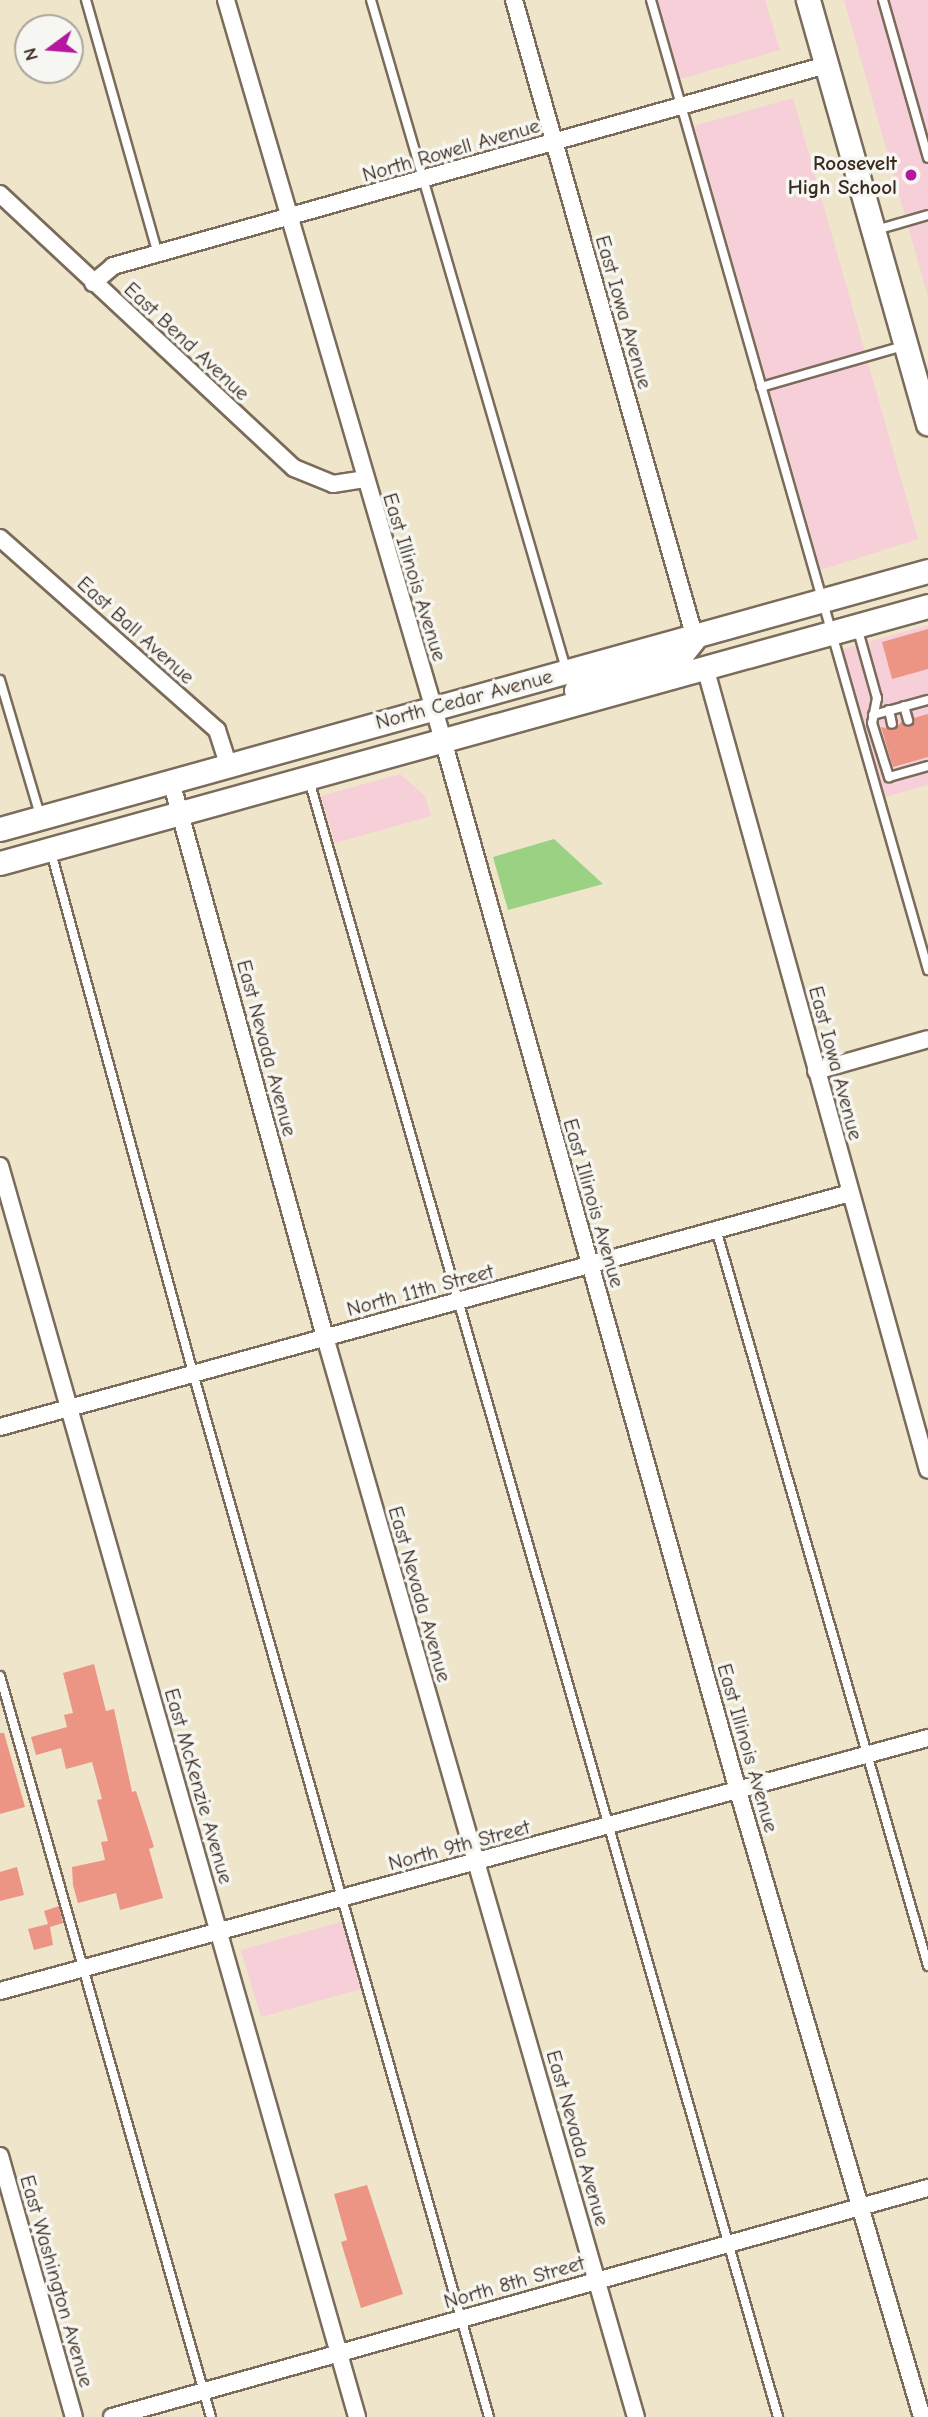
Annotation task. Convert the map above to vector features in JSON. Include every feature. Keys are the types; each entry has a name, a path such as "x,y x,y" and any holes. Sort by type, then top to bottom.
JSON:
{"main road":[{"path":"808,0 928,423"},
{"name":"North Cedar Avenue","path":"0,829 928,571"},
{"name":"North Cedar Avenue","path":"0,863 928,606"},
{"path":"516,719 598,680 682,654 691,646 694,635"},
{"path":"0,843 25,836 41,818"}],"street":[{"name":"East Illinois Avenue","path":"226,0 363,479 443,740 738,1791 922,2417"},
{"name":"East Iowa Avenue","path":"514,0 694,635"},
{"name":"North Rowell Avenue","path":"93,283 113,266 288,219 826,65"},
{"name":"East Bend Avenue","path":"0,194 294,468 333,484 363,479"},
{"name":"East Ball Avenue","path":"0,538 217,730 228,764"},
{"name":"East Iowa Avenue","path":"705,667 928,1470"},
{"name":"East Nevada Avenue","path":"171,781 325,1337 598,2280 635,2417"},
{"path":"816,1071 928,1040"},
{"name":"East McKenzie Avenue","path":"0,1166 357,2417"},
{"name":"North 11th Street","path":"0,1427 850,1193"},
{"name":"North 9th Street","path":"0,1991 928,1738"},
{"name":"East Washington Avenue","path":"0,2156 74,2417"},
{"name":"North 8th Street","path":"112,2417 928,2188"}],"lane":[{"path":"86,0 158,254"},
{"path":"371,0 421,179 567,671"},
{"path":"651,0 928,970"},
{"path":"883,0 928,158"},
{"path":"873,231 928,215"},
{"path":"761,387 906,345"},
{"path":"856,625 877,698 872,723 889,777 904,768 923,765"},
{"path":"0,680 41,818"},
{"path":"873,715 928,700"},
{"path":"904,706 908,720"},
{"path":"889,710 892,724"},
{"path":"308,777 778,2417"},
{"path":"50,849 193,1373 489,2417"},
{"path":"716,1230 928,1966"},
{"path":"0,1676 211,2417"}],"shaded area":[{"path":"657,0 765,0 780,50 680,79"},
{"name":"Roosevelt High School","path":"844,0 928,0 928,297 859,53"},
{"path":"793,98 918,539 821,570 694,126"},
{"path":"928,625 928,785 878,799 837,651"},
{"path":"400,774 425,796 431,816 335,843 321,796"},
{"path":"348,1920 368,1987 261,2017 241,1950"}],"green space":[{"path":"554,839 603,884 508,910 493,857"}],"building":[{"path":"928,629 928,669 892,679 882,642"},
{"path":"928,714 928,757 893,767 881,727 894,730 902,721 910,726 914,718"},
{"path":"94,1664 106,1711 114,1709 132,1792 136,1791 154,1847 149,1849 163,1898 120,1910 116,1893 78,1903 73,1885 72,1867 105,1860 101,1842 108,1841 97,1800 102,1799 92,1762 66,1769 61,1748 36,1755 31,1737 67,1727 64,1715 73,1713 63,1673"},
{"path":"0,1733 4,1733 25,1807 0,1814"},
{"path":"17,1867 24,1895 0,1901 0,1872"},
{"path":"59,1906 63,1923 50,1927 53,1945 34,1950 28,1929 48,1924 44,1911"},
{"path":"367,2185 403,2294 361,2308 341,2242 347,2240 334,2194"}],"place":[{"name":"Roosevelt High School","path":"911,175"}]}
